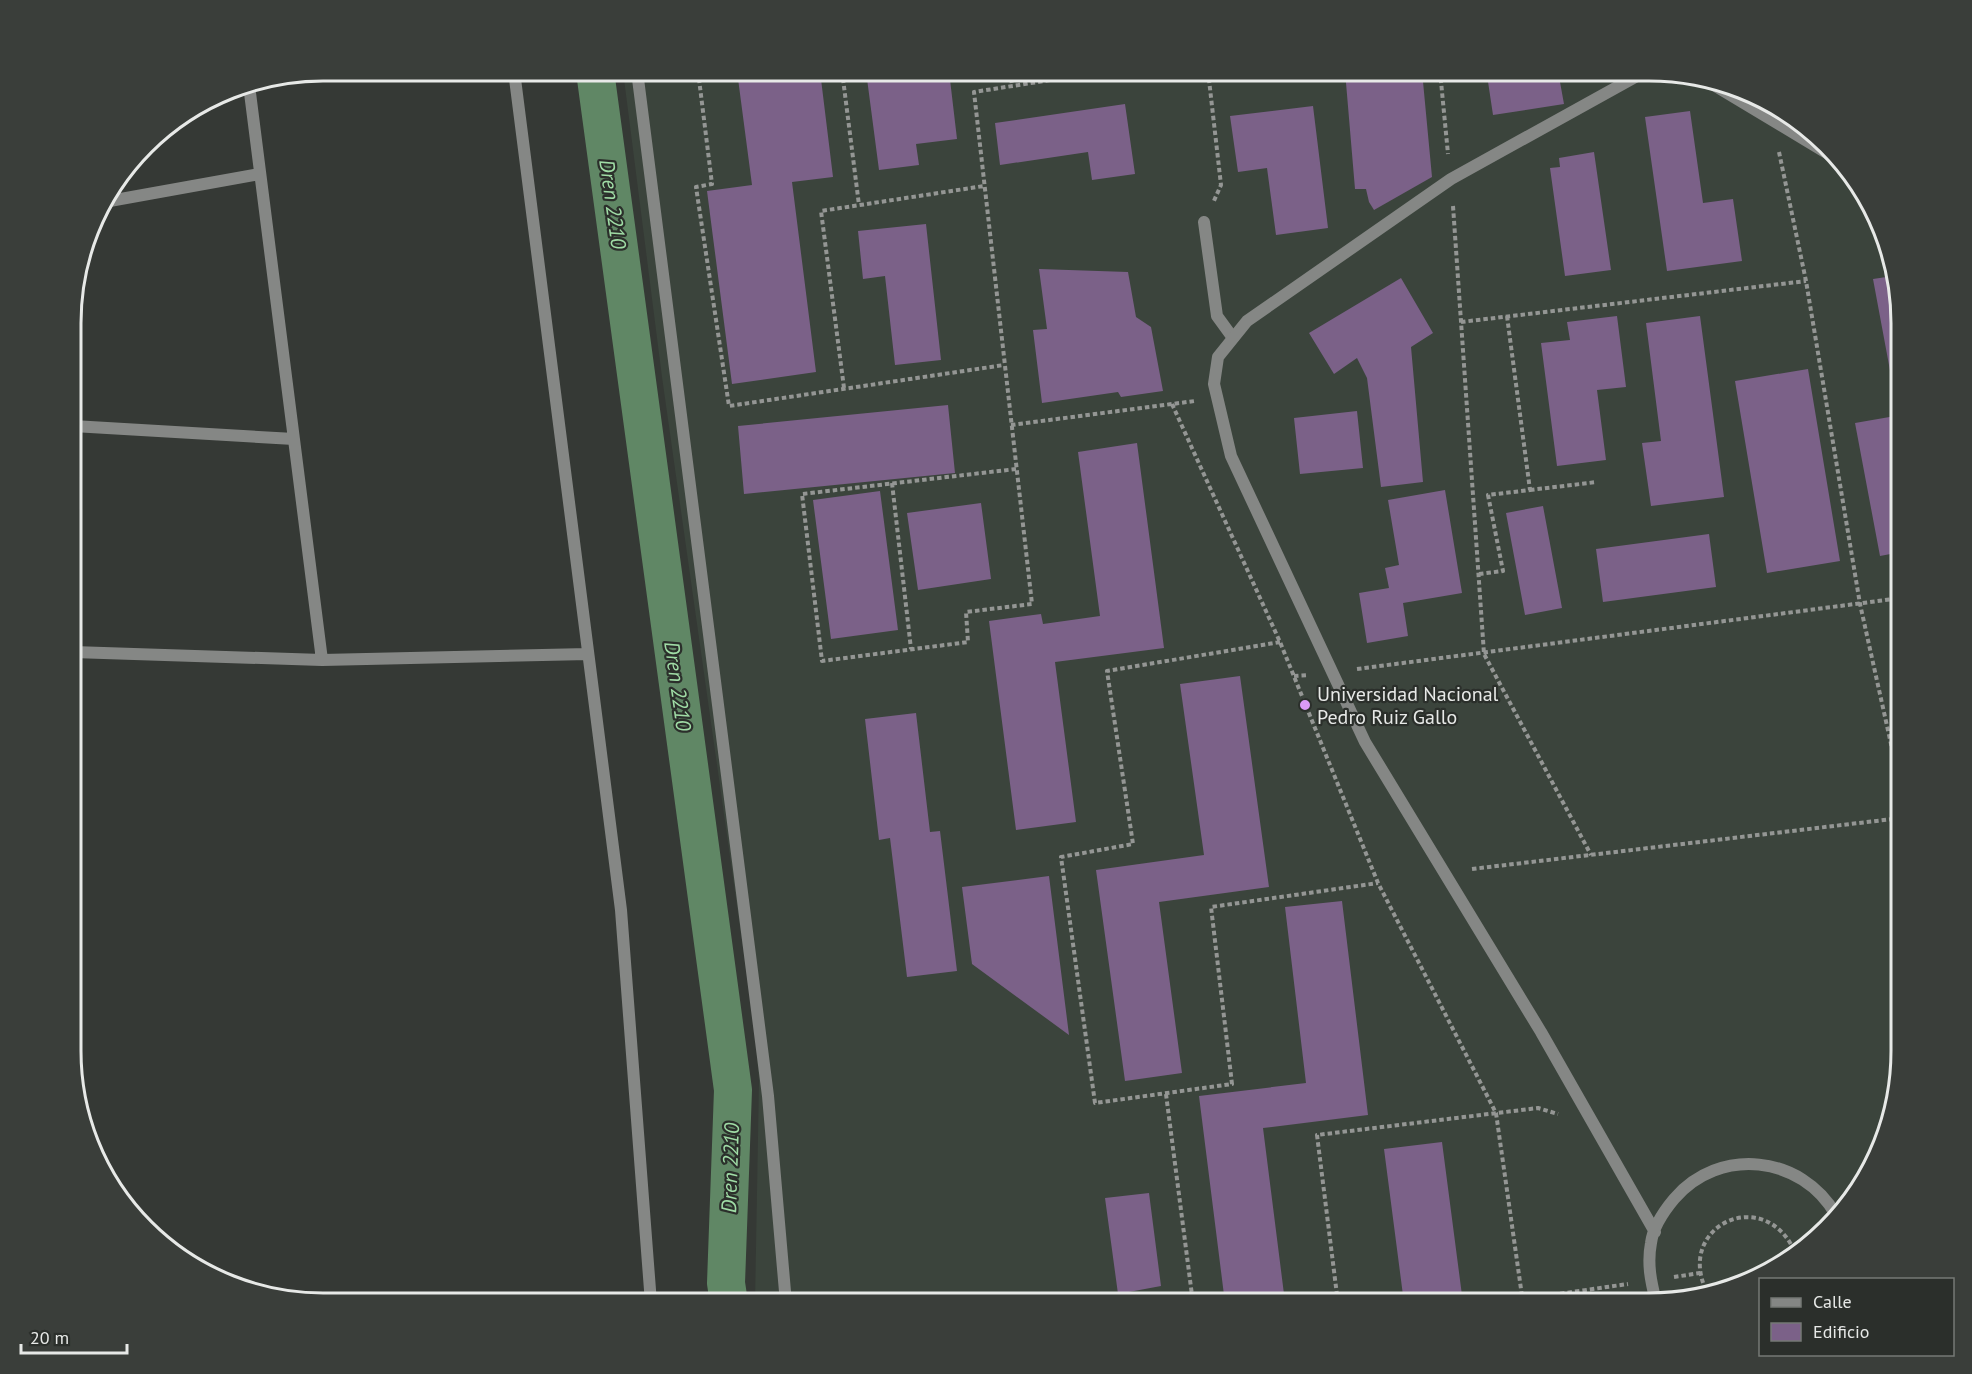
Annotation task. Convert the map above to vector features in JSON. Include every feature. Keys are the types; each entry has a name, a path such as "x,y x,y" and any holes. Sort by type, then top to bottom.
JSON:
{"street":[{"path":"515,81 621,910 650,1293"},
{"path":"638,81 768,1096 785,1293"},
{"path":"1628,81 1451,179 1247,321 1218,357 1214,384 1231,456 1365,742 1541,1032 1655,1232"},
{"path":"250,92 322,660"},
{"path":"1734,97 1808,141"},
{"path":"114,200 260,174"},
{"path":"1204,222 1217,316 1233,338"},
{"path":"81,426 294,439"},
{"path":"81,652 322,660 588,654"},
{"path":"1654,1293 1649,1273 1651,1241 1663,1212 1684,1187 1712,1170 1743,1163 1775,1166 1804,1179 1828,1201 1832,1208"}],"path":[{"path":"699,81 712,184 696,187 729,406 1005,365"},
{"path":"843,81 859,205"},
{"path":"1011,81 1012,86"},
{"path":"1016,469 802,494 822,661 968,642 966,612 1032,604 974,92 1044,81"},
{"path":"1204,222 1221,185 1209,81"},
{"path":"1441,81 1451,179 1484,654 1590,855"},
{"path":"1773,119 1806,281 1860,604 1891,744"},
{"path":"844,388 821,211 984,186"},
{"path":"1461,322 1806,281"},
{"path":"1507,316 1530,490"},
{"path":"1011,425 1217,398"},
{"path":"1172,404 1280,642 1378,883 1496,1113 1522,1293"},
{"path":"1479,574 1503,572 1488,495 1597,482"},
{"path":"892,483 911,649"},
{"path":"1294,676 1484,654 1891,599"},
{"path":"1280,642 1107,671 1133,844 1061,857 1095,1103 1232,1084 1211,907 1378,883"},
{"path":"1444,873 1891,819"},
{"path":"1166,1094 1192,1293"},
{"path":"1337,1293 1317,1135 1538,1108 1594,1124"},
{"path":"1705,1286 1699,1265 1701,1250 1719,1225 1748,1216 1763,1219 1777,1226 1788,1237 1792,1246"},
{"path":"1574,1293 1700,1273"}],"shaded area":[{"name":"Universidad Nacional Pedro Ruiz Gallo","path":"624,81 1649,81 1680,83 1711,89 1741,99 1770,113 1820,152 1859,202 1878,245 1889,292 1891,323 1891,1051 1889,1082 1883,1113 1873,1143 1859,1172 1820,1222 1770,1261 1727,1280 1680,1291 1649,1293 755,1293 759,1081 755,1033 662,377"}],"building":[{"path":"738,81 821,81 833,177 792,182 816,372 732,384 707,191 752,185"},
{"path":"867,81 950,81 957,139 916,144 919,165 879,170"},
{"path":"1346,81 1423,81 1432,177 1374,210 1369,202 1366,189 1355,189"},
{"path":"1488,81 1560,81 1564,104 1493,115"},
{"path":"1125,104 1135,174 1092,180 1088,152 1000,165 995,123"},
{"path":"1313,106 1328,228 1276,235 1267,168 1238,172 1230,116"},
{"path":"1690,111 1703,203 1733,199 1742,261 1667,271 1645,117"},
{"path":"1594,152 1611,270 1565,276 1550,168 1560,167 1559,158"},
{"path":"926,224 941,360 895,365 885,276 863,279 858,231"},
{"path":"1039,269 1128,272 1136,317 1151,327 1163,391 1121,397 1118,392 1042,403 1033,330 1047,329"},
{"path":"1886,277 1889,292 1891,376 1873,279"},
{"path":"1401,278 1433,333 1411,347 1423,482 1381,487 1367,378 1357,358 1334,374 1309,333"},
{"path":"1617,316 1626,387 1597,390 1606,460 1557,466 1541,343 1570,340 1567,322"},
{"path":"1700,316 1724,497 1651,506 1642,443 1661,441 1646,323"},
{"path":"1808,369 1840,561 1767,573 1735,381"},
{"path":"948,405 955,473 744,494 738,426"},
{"path":"1357,411 1363,468 1300,474 1294,418"},
{"path":"1891,417 1891,554 1880,556 1855,423"},
{"path":"1137,443 1164,648 1055,662 1076,822 1016,830 989,621 1041,614 1043,624 1100,616 1078,452"},
{"path":"1445,490 1462,593 1403,603 1408,636 1367,643 1359,593 1389,588 1385,568 1399,565 1388,500"},
{"path":"880,491 898,630 831,639 813,500"},
{"path":"981,503 991,579 918,590 907,513"},
{"path":"1543,506 1562,608 1525,615 1506,513"},
{"path":"1709,534 1716,587 1603,602 1596,549"},
{"path":"1240,676 1269,887 1159,902 1182,1073 1125,1081 1096,870 1204,855 1180,684"},
{"path":"916,713 930,832 940,831 957,971 907,977 890,838 879,840 865,719"},
{"path":"1049,876 1069,1035 972,964 962,887"},
{"path":"1342,901 1368,1115 1263,1128 1284,1293 1224,1293 1199,1096 1306,1083 1285,907"},
{"path":"1442,1142 1462,1293 1403,1293 1384,1149"},
{"path":"1149,1193 1161,1286 1118,1293 1105,1198"}],"waterway":[{"name":"Dren 2210","path":"596,81 733,1090 728,1293"}],"place":[{"name":"Universidad Nacional Pedro Ruiz Gallo","path":"1305,705"}]}
